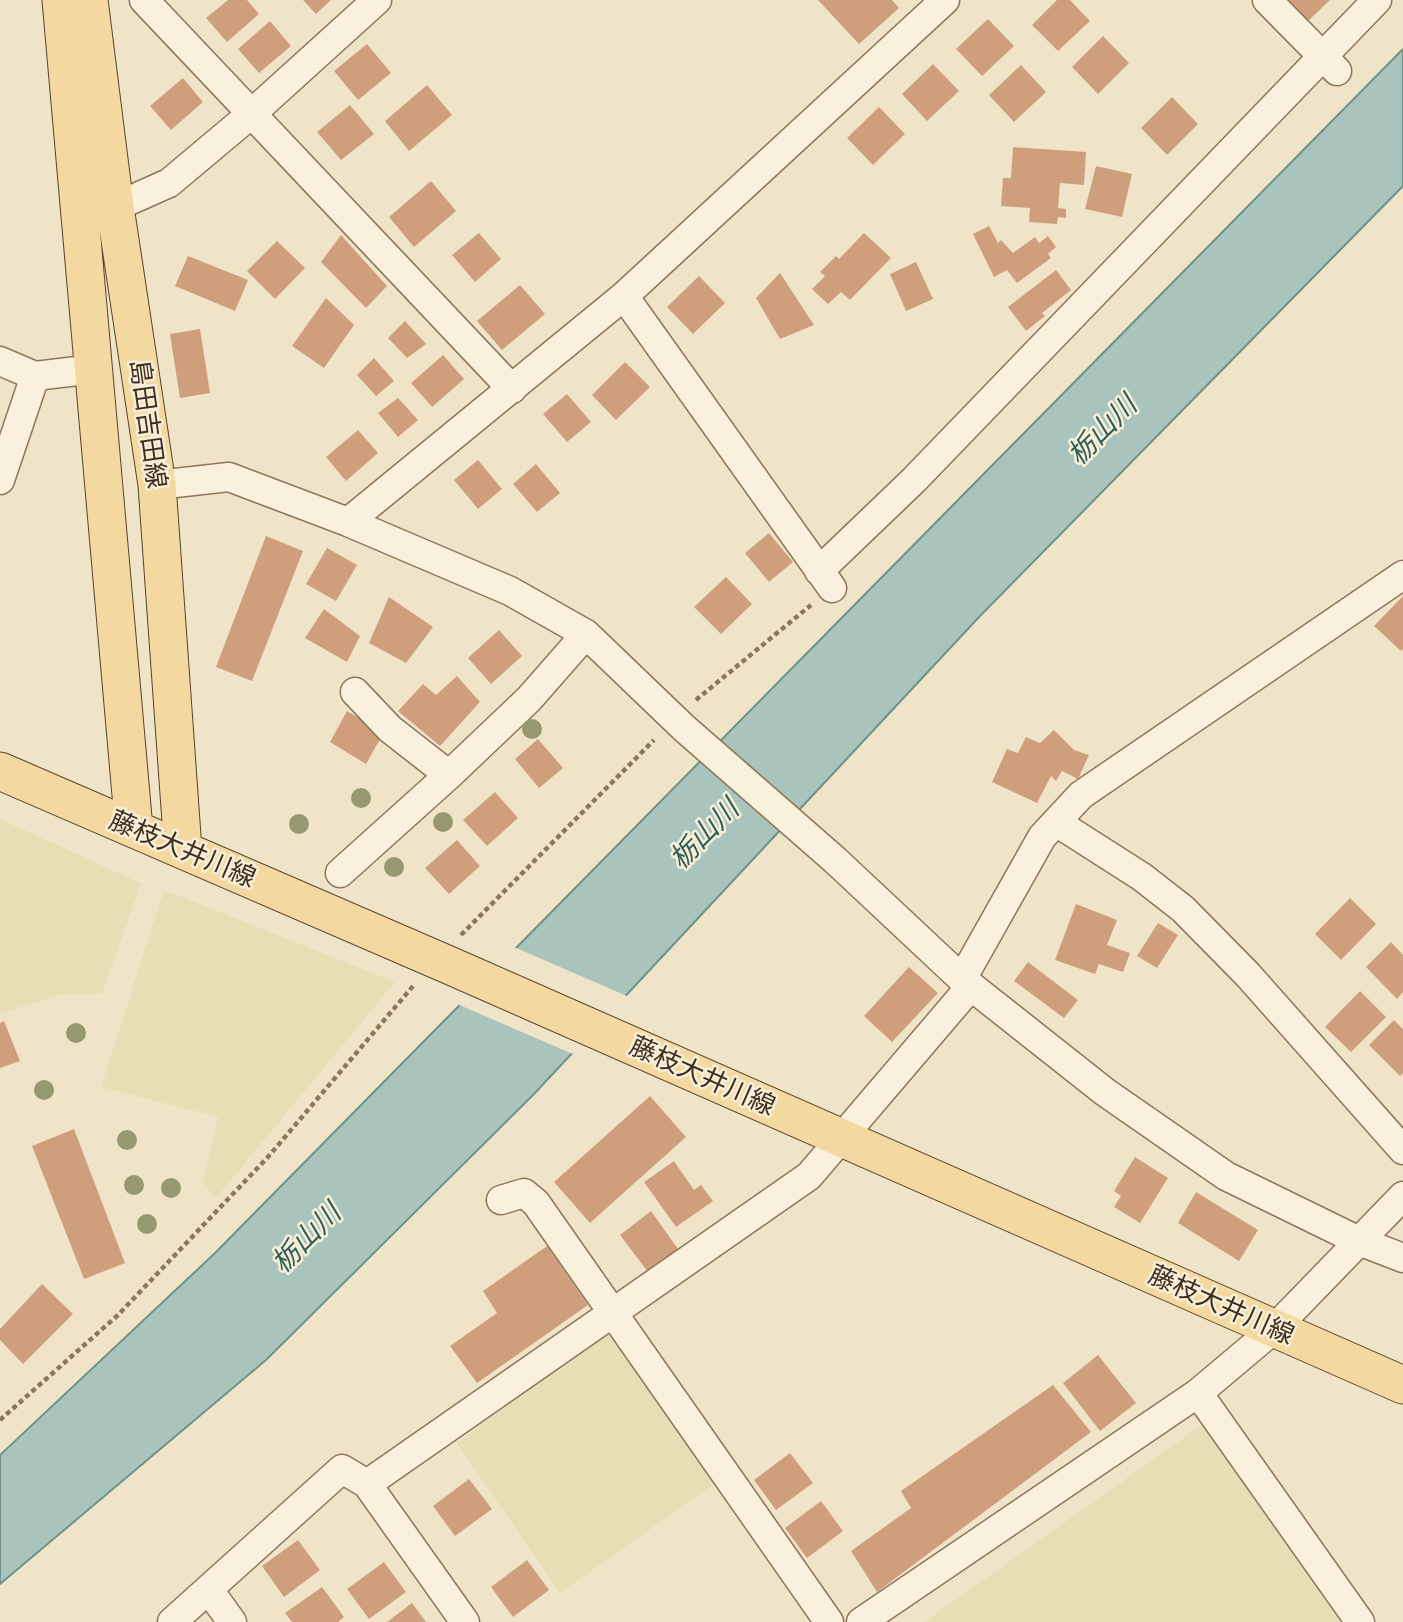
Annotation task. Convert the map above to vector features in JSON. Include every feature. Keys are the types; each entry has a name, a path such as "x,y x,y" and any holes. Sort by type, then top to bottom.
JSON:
{"main road":[{"name":"島田吉田線","path":"61,0 134,828"},
{"name":"島田吉田線","path":"89,0 115,207 157,485 183,850"},
{"name":"藤枝大井川線","path":"0,771 444,963 1403,1385"}],"street":[{"path":"144,0 512,389"},
{"path":"115,207 170,183 377,0"},
{"path":"348,522 624,296 945,0"},
{"path":"1267,0 1329,64"},
{"path":"624,296 825,580 914,480 1329,64 1377,0"},
{"path":"0,361 36,376 94,369"},
{"path":"0,480 36,376"},
{"path":"157,485 229,477 348,522 510,591 586,634 680,723 835,860 966,982 1105,1092 1226,1176 1359,1241 1403,1258"},
{"path":"367,1484 809,1176 966,982 1042,837 1081,794 1403,575"},
{"path":"340,873 449,775 528,699 586,634"},
{"path":"355,692 390,729 449,775"},
{"path":"1056,822 1142,877 1183,909 1248,975 1403,1150"},
{"path":"502,1200 524,1193 536,1203 829,1622"},
{"path":"861,1622 1198,1393 1275,1329 1403,1196"},
{"path":"1198,1393 1360,1622"},
{"path":"172,1622 342,1468 367,1484 465,1622"},
{"path":"209,1590 232,1622"}],"path":[{"path":"0,1420 118,1315 268,1157 444,963 680,723"}],"shaded area":[{"path":"0,819 141,883 102,994 61,994 0,1014"},
{"path":"164,890 395,982 216,1198 203,1183 218,1117 101,1087"},
{"path":"613,1326 721,1479 560,1593 457,1443"},
{"path":"1203,1424 1342,1622 924,1622"}],"water":[{"name":"栃山川","path":"1403,49 1403,186 980,616 534,1094 266,1360 0,1584 0,1455 214,1254"}],"pier":[{"path":"514,947 629,997 575,1055 457,1004"}],"building":[{"path":"228,0 247,0 259,14 227,42 206,18"},
{"path":"303,0 331,0 316,14"},
{"path":"818,0 892,0 899,8 859,44"},
{"path":"1057,0 1070,0 1090,21 1058,51 1032,25"},
{"path":"1286,0 1330,0 1307,22"},
{"path":"988,19 1014,46 982,76 956,49"},
{"path":"270,21 291,46 259,73 238,49"},
{"path":"1103,36 1129,63 1098,94 1072,67"},
{"path":"367,44 391,73 358,100 334,71"},
{"path":"933,64 959,91 927,121 902,94"},
{"path":"1021,65 1046,92 1014,122 989,95"},
{"path":"183,78 203,102 171,130 150,106"},
{"path":"427,85 452,115 409,151 385,121"},
{"path":"1172,97 1198,124 1167,155 1141,128"},
{"path":"350,105 374,134 341,160 317,132"},
{"path":"879,107 905,134 873,165 847,138"},
{"path":"1013,147 1086,152 1084,185 1060,183 1058,208 1066,209 1066,218 1058,217 1057,224 1029,222 1030,208 1001,206 1003,178 1011,178"},
{"path":"1096,166 1132,174 1122,217 1085,209"},
{"path":"431,181 456,211 414,247 389,217"},
{"path":"989,226 998,243 1001,240 1013,253 1035,237 1039,243 1048,236 1056,247 1048,254 1051,258 1017,283 1007,270 994,277 973,234"},
{"path":"479,233 501,259 475,282 452,255"},
{"path":"864,233 891,258 850,300 841,292 828,304 812,289 825,276 820,272 836,256 839,259"},
{"path":"341,235 387,286 366,308 321,262"},
{"path":"277,241 305,268 275,299 247,271"},
{"path":"188,256 248,280 235,311 175,286"},
{"path":"916,262 933,299 906,311 890,274"},
{"path":"1056,270 1071,290 1042,313 1045,316 1026,331 1008,307"},
{"path":"780,273 814,325 780,339 756,298"},
{"path":"699,276 725,303 693,334 667,307"},
{"path":"520,285 545,314 502,350 477,321"},
{"path":"326,298 354,325 324,368 292,346"},
{"path":"405,321 426,344 407,358 388,338"},
{"path":"200,329 210,393 180,398 170,334"},
{"path":"443,355 464,379 432,407 411,383"},
{"path":"374,358 394,381 376,396 357,375"},
{"path":"625,362 650,387 616,420 592,395"},
{"path":"567,394 591,422 567,442 543,414"},
{"path":"398,398 418,420 398,437 378,413"},
{"path":"358,430 378,453 346,481 326,457"},
{"path":"478,460 502,489 478,509 454,480"},
{"path":"536,464 560,493 537,512 513,484"},
{"path":"769,533 793,562 769,582 745,553"},
{"path":"266,536 303,551 252,681 216,667"},
{"path":"327,548 357,565 336,601 306,584"},
{"path":"726,577 752,604 721,634 694,607"},
{"path":"1403,596 1403,649 1401,651 1374,626"},
{"path":"389,597 433,627 406,663 369,643"},
{"path":"324,609 360,636 347,662 305,638"},
{"path":"499,630 522,656 491,684 468,658"},
{"path":"457,676 480,702 440,746 398,711 423,684 436,695"},
{"path":"347,711 384,732 366,764 330,742"},
{"path":"1054,730 1074,750 1089,755 1078,779 1062,771 1056,781 1051,776 1037,803 992,782 1007,749 1018,753 1026,737 1040,743"},
{"path":"538,739 563,768 539,788 515,759"},
{"path":"495,792 518,818 487,846 463,820"},
{"path":"457,840 480,866 449,894 425,868"},
{"path":"1350,898 1376,924 1341,960 1315,934"},
{"path":"1076,904 1117,920 1107,945 1130,953 1123,972 1099,964 1095,974 1055,960"},
{"path":"1158,923 1178,935 1157,968 1137,956"},
{"path":"1391,942 1403,955 1403,992 1397,999 1366,967"},
{"path":"1028,962 1078,1000 1064,1018 1014,981"},
{"path":"909,967 938,993 892,1042 864,1016"},
{"path":"1360,991 1386,1017 1351,1052 1325,1027"},
{"path":"1394,1020 1403,1029 1403,1073 1400,1076 1369,1045"},
{"path":"4,1021 20,1061 0,1068 0,1023"},
{"path":"650,1096 686,1137 590,1223 554,1182"},
{"path":"74,1129 125,1263 84,1279 32,1146"},
{"path":"1135,1157 1168,1178 1140,1223 1114,1207 1121,1196 1114,1191"},
{"path":"674,1161 694,1190 701,1185 713,1201 676,1227 644,1182"},
{"path":"1196,1192 1258,1230 1239,1261 1178,1223"},
{"path":"651,1211 678,1249 648,1272 620,1235"},
{"path":"547,1246 588,1305 477,1383 450,1346 497,1313 483,1291"},
{"path":"42,1284 73,1314 23,1364 0,1340 0,1329"},
{"path":"1098,1355 1136,1403 1100,1431 1063,1383"},
{"path":"1053,1385 1091,1432 877,1592 851,1551 911,1508 901,1491"},
{"path":"790,1453 813,1483 776,1510 754,1480"},
{"path":"469,1479 492,1509 455,1536 433,1506"},
{"path":"821,1501 843,1531 807,1558 785,1528"},
{"path":"298,1540 320,1570 284,1597 262,1566"},
{"path":"527,1560 549,1590 513,1617 491,1587"},
{"path":"384,1562 406,1592 369,1619 347,1589"},
{"path":"322,1587 344,1617 338,1622 292,1622 285,1613"},
{"path":"412,1603 426,1622 387,1622"}]}
